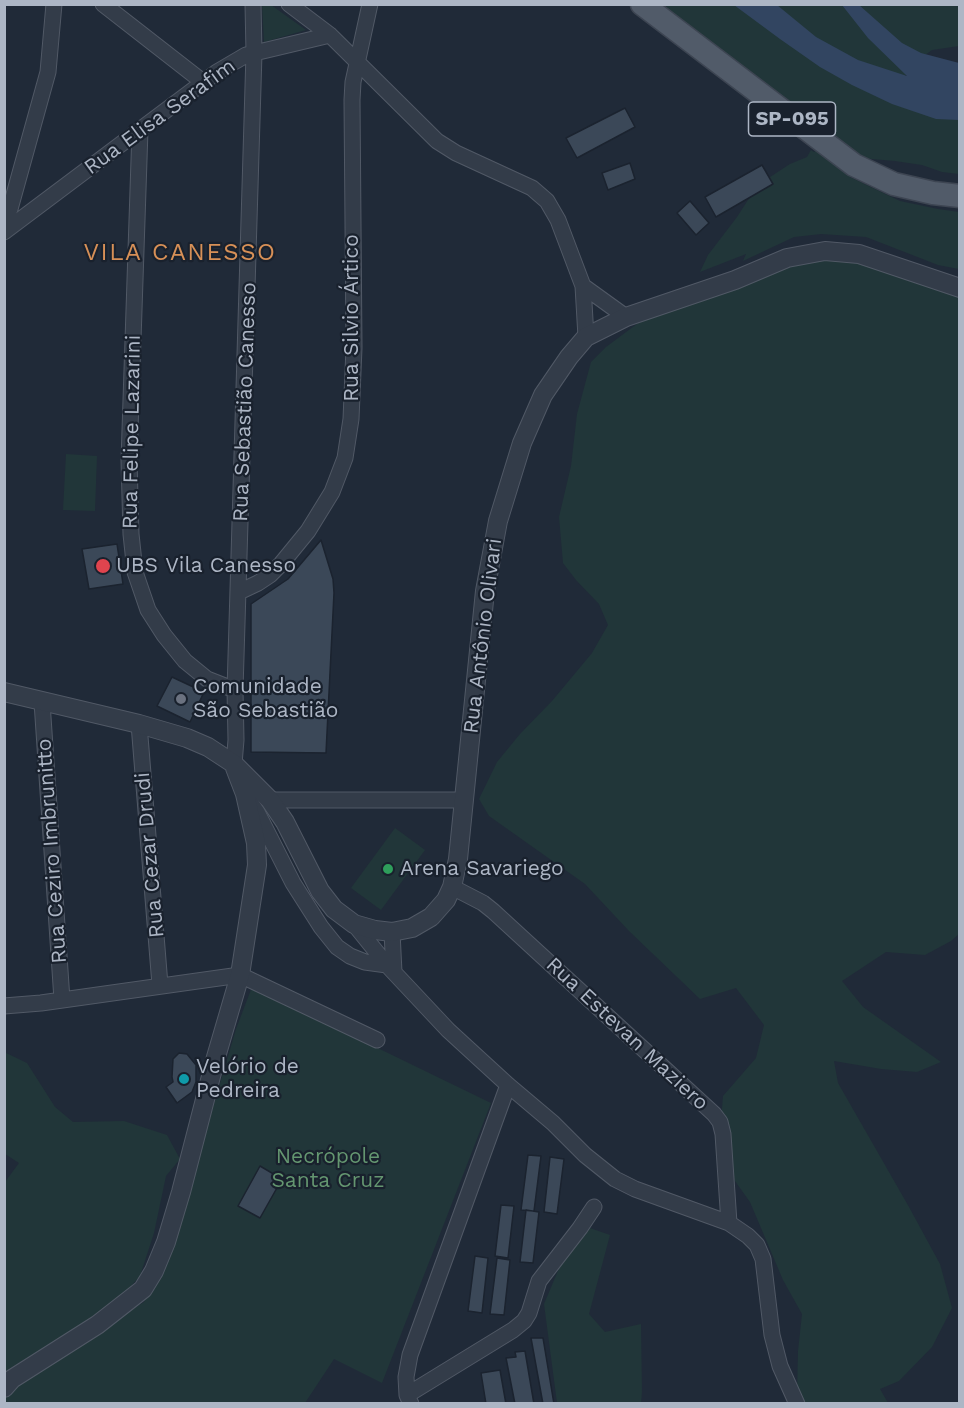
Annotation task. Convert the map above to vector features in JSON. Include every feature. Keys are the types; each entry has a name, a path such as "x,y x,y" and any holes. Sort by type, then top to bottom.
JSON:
{"main road":[{"name":"SP-095","path":"642,4 854,165 894,184 933,193 960,196"},
{"name":"SP-095","path":"665,4 856,152 888,168 928,180 960,182"}],"street":[{"path":"4,220 10,209 48,72 54,4"},
{"path":"103,4 203,82"},
{"name":"Rua Sebastião Canesso","path":"234,764 254,53 253,4"},
{"path":"290,4 330,35 437,141 456,153 532,188 547,201 558,220 583,286 586,337"},
{"name":"Rua Silvio Ártico","path":"239,592 270,575 308,531 332,492 345,458 351,419 354,348 352,100 353,82 370,4"},
{"name":"Rua Elisa Serafim","path":"4,232 216,72 246,55 330,35"},
{"name":"Rua Felipe Lazarini","path":"140,130 129,460 131,534 135,572 148,610 185,661 207,679 235,690"},
{"name":"Rua Antônio Olivari","path":"4,692 139,724 187,738 208,747 234,764 270,800 285,822 320,891 334,909 354,924 375,930 392,932 411,928 431,916 446,900 452,887 458,859 485,591 498,521 522,443 543,395 586,337 626,317 735,280 787,258 825,250 859,254 960,288"},
{"path":"583,286 626,317"},
{"name":"Rua Ceziro Imbrunitto","path":"42,702 62,1000"},
{"name":"Rua Cezar Drudi","path":"139,724 160,986"},
{"path":"4,1388 12,1379 97,1325 143,1289 154,1271 166,1242 240,975 257,865 256,843 245,794 234,764"},
{"path":"245,794 257,812 293,883 321,927 337,947 365,963 391,968"},
{"path":"270,800 464,800"},
{"name":"Rua Estevan Maziero","path":"452,887 483,903 493,911 714,1114 720,1122 723,1134 729,1223"},
{"path":"354,924 448,1030 553,1123 585,1155 615,1179 634,1189 729,1223 748,1236 763,1259 772,1335 780,1366 797,1404"},
{"path":"391,968 392,932"},
{"path":"4,1006 240,975 377,1040"},
{"path":"508,1085 410,1355 406,1377 409,1399 524,1321 529,1313 538,1281 594,1207"}],"green space":[{"path":"262,5 271,5 306,30 264,42"},
{"path":"649,5 959,5 959,46 932,50 917,61 905,76 959,111 959,174 942,172 922,165 860,158 850,177 900,201 959,212 959,269 938,265 866,237 821,234 794,237 743,261 746,254 700,272 708,255 748,200 767,179 790,164 807,157 811,150 814,152 828,138"},
{"path":"845,251 959,285 959,934 925,955 886,952 842,981 863,1007 941,1062 917,1072 834,1061 838,1083 940,1264 952,1308 932,1347 899,1381 880,1389 888,1403 806,1403 797,1395 802,1314 783,1280 750,1202 730,1174 719,1145 723,1096 756,1058 764,1025 736,988 700,999 629,931 585,884 489,816 479,799 497,762 592,653 608,625 599,604 563,563 559,517 571,466 577,414 591,362 606,347 645,318 785,261"},
{"path":"66,454 97,456 95,511 63,510"},
{"name":"Arena Savariego","path":"395,828 425,850 381,910 351,888"},
{"name":"Necrópole Santa Cruz","path":"252,987 491,1103 382,1383 334,1359 305,1403 5,1404 7,1390 36,1368 144,1302 177,1230 236,1029"},
{"path":"4,1052 27,1063 55,1107 73,1122 124,1121 167,1135 180,1159 166,1176 154,1233 140,1276 105,1315 27,1358 5,1374 5,1182 19,1163 5,1154"},
{"path":"590,1228 610,1235 589,1314 605,1332 641,1324 641,1403 557,1403 544,1304 560,1266"}],"water":[{"path":"734,5 777,5 816,37 858,60 907,76 868,38 842,5 859,5 902,43 921,53 959,63 959,120 936,119 892,104 852,85 820,67"}],"building":[{"path":"625,108 635,127 577,158 566,138"},
{"path":"630,163 635,179 608,190 602,173"},
{"path":"762,165 773,184 716,217 705,197"},
{"path":"690,201 709,223 696,235 677,213"},
{"path":"321,540 333,579 334,593 326,753 251,752 251,604 288,579"},
{"name":"UBS Vila Canesso","path":"117,544 123,584 89,589 82,549"},
{"name":"Comunidade São Sebastião","path":"172,677 204,692 190,722 157,706"},
{"name":"Velório de Pedreira","path":"179,1053 187,1054 196,1065 196,1082 192,1092 177,1103 166,1087 173,1082 173,1059"},
{"path":"528,1155 541,1156 534,1211 521,1210"},
{"path":"550,1157 564,1159 557,1214 544,1212"},
{"path":"260,1166 282,1179 260,1218 238,1206"},
{"path":"501,1205 514,1206 508,1258 495,1256"},
{"path":"526,1210 539,1212 533,1263 520,1262"},
{"path":"475,1256 488,1258 482,1313 468,1311"},
{"path":"497,1258 510,1260 504,1315 490,1314"},
{"path":"531,1338 543,1338 554,1404 543,1404"},
{"path":"525,1351 534,1404 515,1404 506,1358 516,1357 515,1352"},
{"path":"500,1370 506,1404 486,1404 481,1373"}],"place":[{"name":"UBS Vila Canesso","path":"103,566"},
{"name":"Comunidade São Sebastião","path":"181,699"},
{"name":"Arena Savariego","path":"388,869"},
{"name":"Velório de Pedreira","path":"184,1079"}],"district":[{"name":"VILA CANESSO","path":"180,253"}]}
